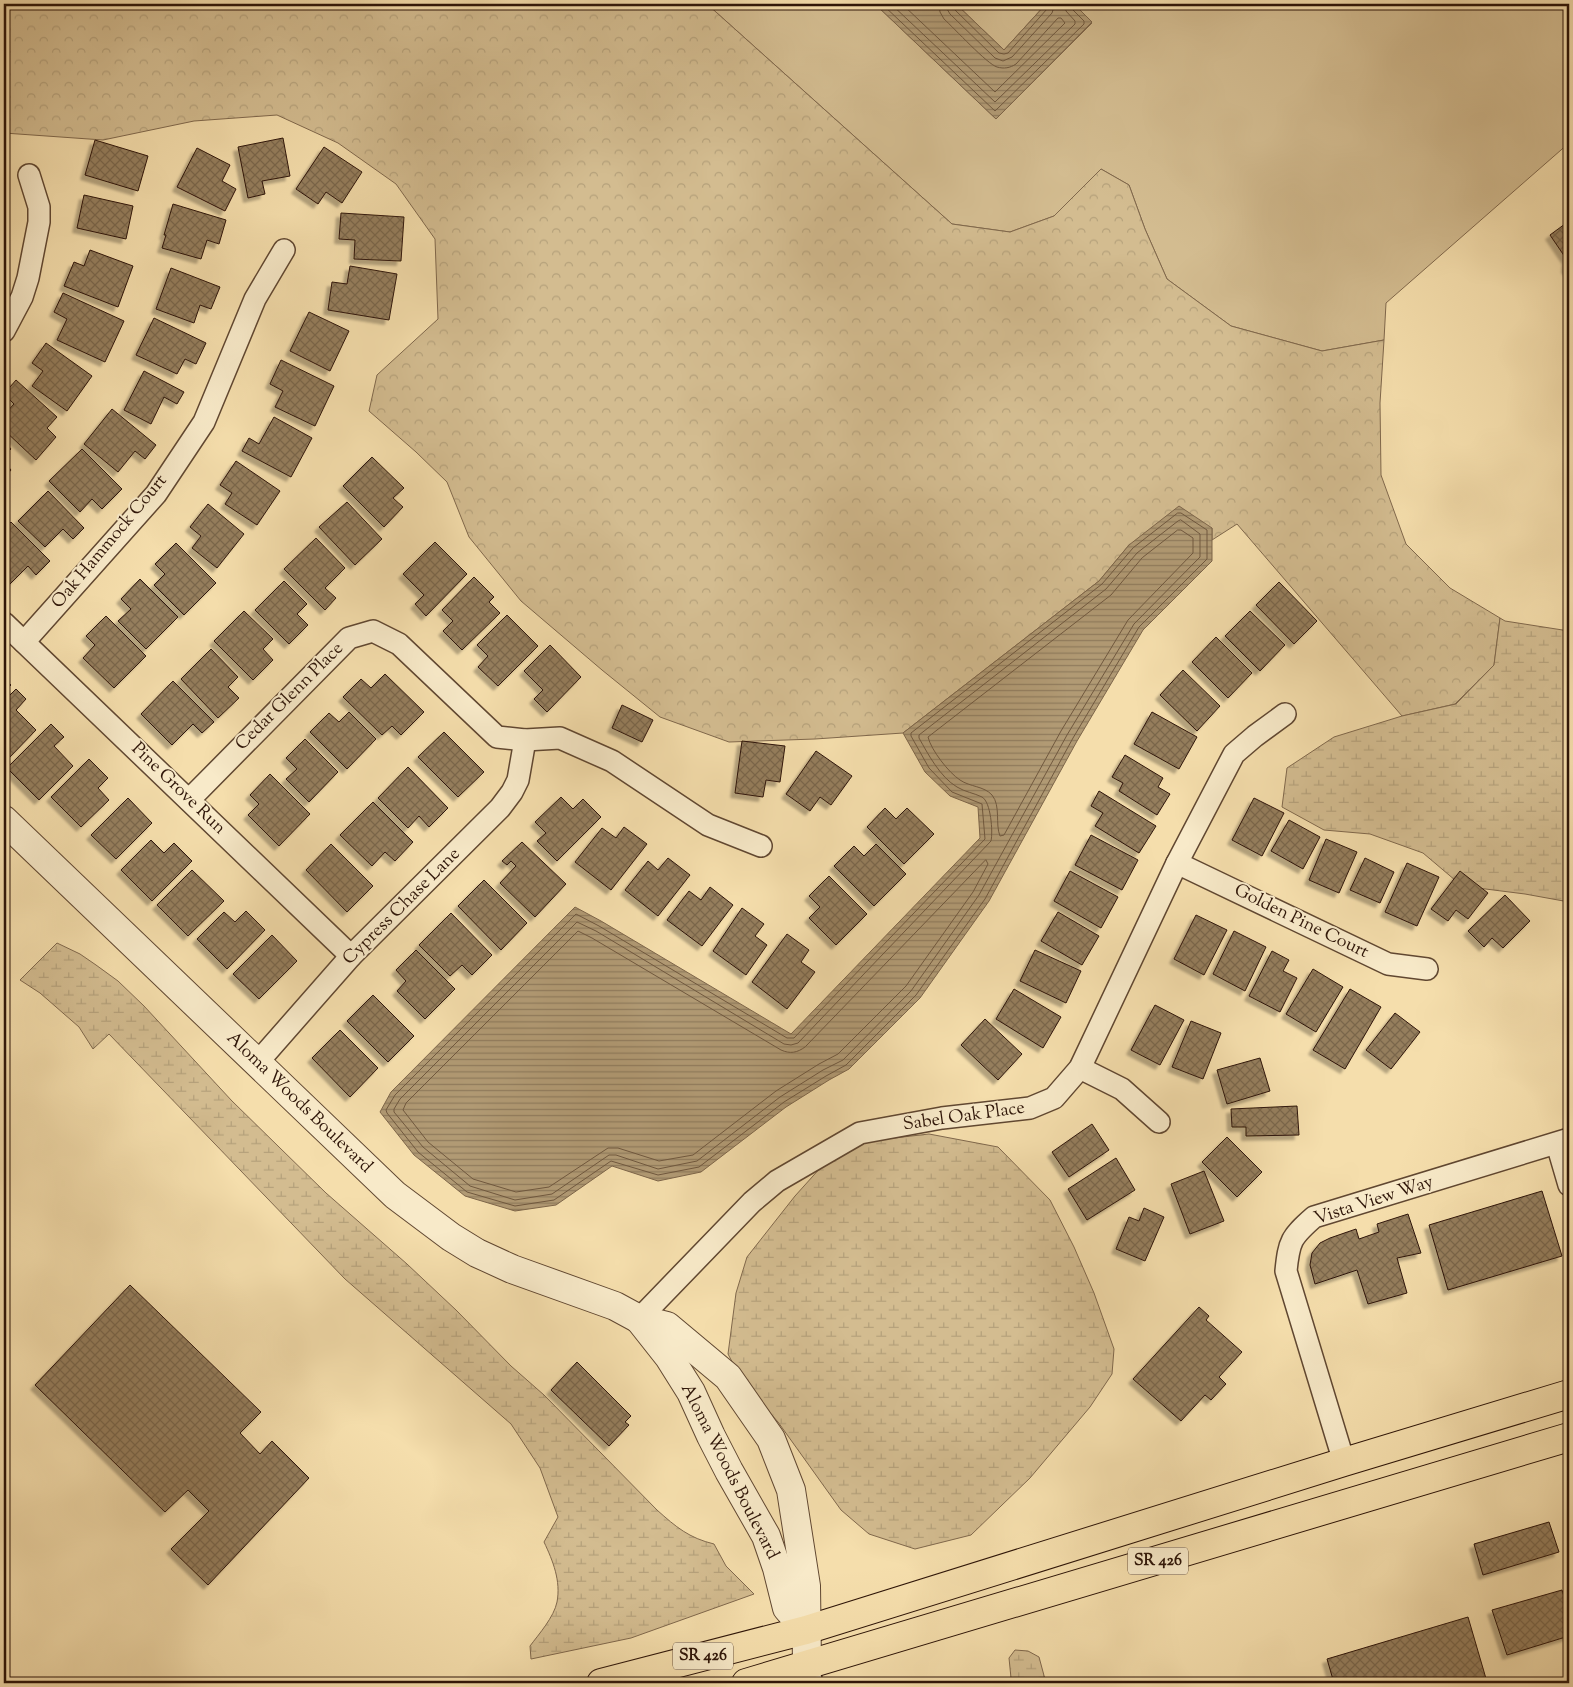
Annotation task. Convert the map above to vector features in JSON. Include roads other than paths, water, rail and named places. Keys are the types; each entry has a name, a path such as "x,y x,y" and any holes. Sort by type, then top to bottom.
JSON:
{"main road":[{"name":"SR 426","path":"601,1683 806,1630 1344,1462 1569,1394"},
{"name":"SR 426","path":"746,1683 810,1674 1569,1437"}],"street":[{"path":"4,331 22,297 28,278 38,222 39,207 29,175"},
{"name":"Oak Hammock Court","path":"24,642 156,494 204,422 254,299 284,250"},
{"name":"Pine Grove Run","path":"4,623 351,956"},
{"name":"Cedar Glenn Place","path":"189,800 349,638 373,631 399,644 497,737 525,740 560,738 612,761 708,825 761,846"},
{"name":"Sabel Oak Place","path":"639,1320 752,1202 777,1181 860,1133 942,1118 1030,1108 1054,1098 1080,1068 1177,863 1234,754 1285,714"},
{"name":"Cypress Chase Lane","path":"257,1063 351,956 500,808 518,780 525,740"},
{"name":"Aloma Woods Boulevard","path":"4,820 395,1195 451,1237 477,1253 512,1269 615,1306 639,1320 667,1326 728,1377 771,1439 791,1490 806,1586 806,1630 810,1674"},
{"name":"Golden Pine Court","path":"1177,863 1388,964 1427,969"},
{"path":"1080,1068 1122,1089 1158,1122"},
{"path":"1563,1141 1569,1185"},
{"name":"Vista View Way","path":"1344,1462 1286,1272 1288,1247 1298,1231 1314,1217 1563,1141"},
{"name":"Aloma Woods Boulevard","path":"639,1320 670,1357 691,1392 710,1436 766,1536 777,1568 787,1608 806,1630"}],"water":[{"path":"875,4 956,4 1004,50 1046,4 1074,4 1092,22 996,119"},
{"path":"1179,506 1212,528 1212,561 1143,630 1077,741 989,901 920,998 849,1069 786,1107 701,1172 658,1181 612,1166 556,1205 515,1211 465,1196 414,1155 380,1112 391,1092 575,907 791,1034 980,838 978,807 950,796 925,772 903,733 1099,581 1129,545"}]}
